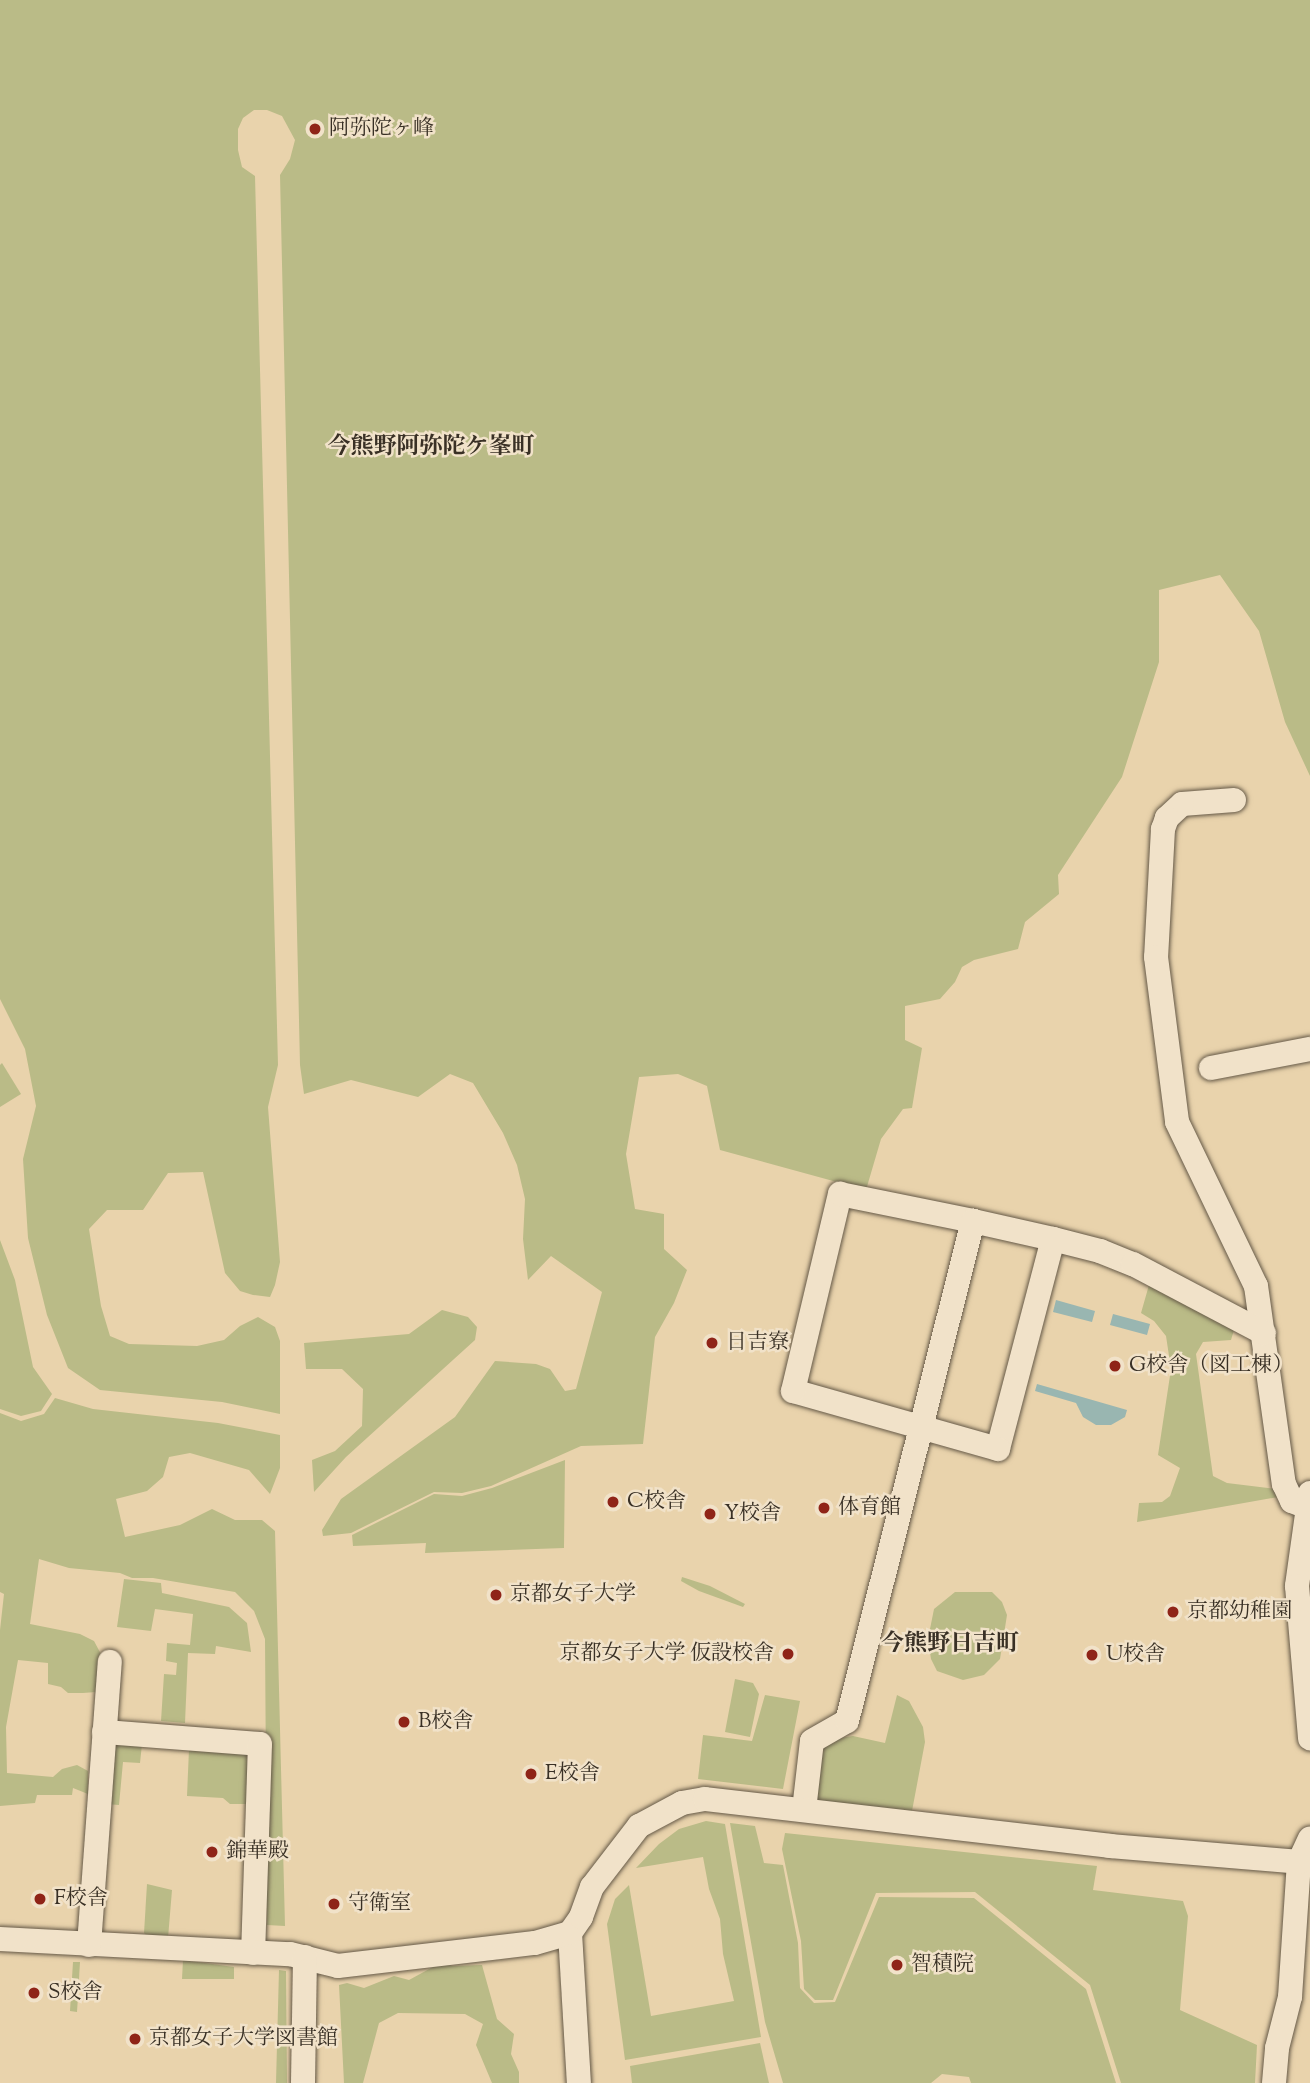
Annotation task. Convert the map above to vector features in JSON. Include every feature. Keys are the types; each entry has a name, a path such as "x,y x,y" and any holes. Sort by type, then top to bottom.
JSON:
{"street":[{"path":"1234,800 1182,804 1167,818 1163,829 1155,941 1177,1122 1256,1286 1284,1484 1292,1501 1309,1500 1297,1586 1310,1738"},
{"path":"1211,1068 1310,1049"},
{"path":"1053,1239 998,1449 793,1391 840,1194 973,1221 1053,1239 1100,1251 1133,1264 1264,1333"},
{"path":"804,1811 812,1741 848,1721 973,1221"},
{"path":"89,1945 110,1662"},
{"path":"104,1732 260,1744 253,1953"},
{"path":"579,2083 570,1933 581,1917 592,1887 639,1826 682,1803 705,1799 1110,1846 1299,1862"},
{"path":"1274,2083 1277,2048 1290,1997 1303,1925 1299,1862 1310,1838"},
{"path":"0,1938 305,1957 338,1966 535,1943 570,1933"},
{"path":"303,2083 305,1957"}],"green space":[{"path":"0,0 1310,0 1310,776 1285,722 1259,631 1220,575 1159,590 1159,662 1122,777 1058,875 1059,894 1025,922 1018,949 974,960 962,967 955,982 940,999 905,1006 905,1040 922,1048 912,1108 903,1109 881,1139 866,1190 720,1150 707,1086 678,1074 639,1077 626,1154 635,1209 664,1214 664,1249 687,1270 674,1303 655,1337 643,1444 581,1446 491,1486 462,1493 434,1492 351,1533 323,1536 322,1530 341,1499 455,1417 495,1361 536,1364 550,1369 565,1391 576,1389 602,1292 551,1256 528,1280 523,1239 525,1199 517,1165 503,1133 473,1083 450,1074 418,1097 351,1080 304,1094 300,1065 280,175 290,159 295,140 282,116 267,110 254,110 243,118 238,129 238,150 242,167 255,176 278,1065 268,1107 280,1262 275,1285 270,1297 253,1295 240,1291 225,1273 203,1172 168,1173 143,1210 107,1210 89,1229 101,1306 110,1336 129,1344 197,1346 224,1340 240,1326 258,1317 275,1327 280,1341 280,1414 222,1402 100,1390 68,1368 47,1315 28,1238 23,1159 36,1106 25,1049 0,999"},
{"path":"2,1063 21,1094 0,1107 0,1065"},
{"path":"0,1240 15,1280 33,1367 52,1394 41,1411 21,1416 0,1409"},
{"path":"1149,1285 1234,1330 1231,1340 1203,1342 1196,1354 1213,1476 1227,1483 1276,1489 1278,1497 1137,1522 1139,1503 1162,1502 1170,1496 1180,1468 1158,1455 1171,1369 1166,1336 1154,1321 1141,1313"},
{"path":"442,1310 468,1317 477,1327 475,1340 346,1457 314,1492 312,1460 335,1451 362,1426 363,1389 342,1369 306,1369 304,1343 409,1334"},
{"path":"55,1398 93,1409 218,1423 280,1435 280,1468 270,1494 249,1470 190,1453 169,1457 163,1477 147,1491 116,1499 125,1537 180,1525 212,1509 235,1520 262,1520 275,1531 285,1926 267,1925 265,1639 254,1611 235,1592 153,1578 132,1578 120,1573 69,1568 39,1559 30,1624 80,1634 94,1641 102,1656 96,1692 83,1693 68,1693 61,1687 48,1684 48,1663 18,1660 6,1727 7,1773 53,1777 62,1769 77,1765 88,1771 88,1794 73,1788 72,1795 37,1795 35,1803 0,1806 0,1630 4,1594 0,1592 0,1413 21,1421 44,1414"},
{"path":"565,1460 564,1548 425,1553 426,1543 353,1546 352,1535 434,1494 462,1496 492,1488"},
{"path":"682,1577 710,1586 745,1604 743,1607 699,1591 681,1581"},
{"path":"124,1579 161,1583 162,1593 229,1607 247,1623 251,1652 216,1646 215,1654 188,1653 185,1723 161,1721 164,1674 176,1675 177,1663 166,1661 167,1643 190,1645 193,1614 155,1609 151,1631 117,1627"},
{"path":"955,1592 992,1592 1002,1602 1007,1615 1000,1659 984,1675 963,1680 937,1671 931,1659 928,1639 934,1609"},
{"path":"735,1679 753,1683 759,1694 750,1737 725,1732"},
{"path":"765,1695 800,1701 783,1789 698,1779 703,1735 752,1741"},
{"path":"897,1695 909,1701 923,1727 925,1742 912,1811 810,1801 826,1740 853,1736 885,1743"},
{"path":"112,1741 142,1744 140,1763 123,1762 119,1805 106,1804"},
{"path":"189,1749 247,1754 247,1804 230,1804 223,1798 187,1796"},
{"path":"706,1821 725,1824 761,2037 625,2060 607,1924 615,1899 629,1885 651,2016 734,2001 723,1954 720,1919 709,1889 703,1857 636,1868 659,1844 679,1829"},
{"path":"730,1823 755,1826 764,1863 783,1865 798,1943 800,1988 814,2003 835,2002 879,1897 974,1898 1086,1989 1116,2083 971,2083 969,2077 942,2074 931,2083 783,2083 765,2022"},
{"path":"785,1833 1097,1866 1093,1890 1183,1901 1188,1916 1180,2010 1257,2045 1255,2083 1121,2083 1090,1985 975,1892 876,1893 833,2000 815,2000 804,1989 801,1941 782,1849"},
{"path":"147,1884 172,1890 168,1938 148,1937 144,1933"},
{"path":"183,1960 234,1967 234,1979 182,1979"},
{"path":"73,1962 80,1962 77,2012 70,2011"},
{"path":"442,1962 452,1966 482,1965 497,2019 514,2034 511,2054 519,2072 519,2083 492,2083 476,2045 483,2024 465,2014 398,2013 379,2023 363,2083 344,2083 339,1985 347,1983 364,1988 394,1976 409,1980"},
{"path":"279,1970 286,1971 287,2083 276,2083"},
{"path":"760,2043 769,2083 632,2083 630,2066"}],"water":[{"path":"1056,1300 1095,1311 1092,1322 1053,1312"},
{"path":"1113,1314 1150,1324 1147,1335 1110,1325"},
{"path":"1037,1384 1127,1410 1125,1417 1111,1425 1096,1425 1083,1417 1076,1403 1035,1391"}],"place":[{"name":"阿弥陀ヶ峰","path":"315,129"},
{"name":"日吉寮","path":"712,1343"},
{"name":"G校舎（図工棟）","path":"1115,1366"},
{"name":"C校舎","path":"613,1502"},
{"name":"体育館","path":"824,1508"},
{"name":"Y校舎","path":"710,1514"},
{"name":"京都女子大学","path":"496,1595"},
{"name":"京都幼稚園","path":"1173,1612"},
{"name":"京都女子大学 仮設校舎","path":"788,1654"},
{"name":"U校舎","path":"1092,1655"},
{"name":"B校舎","path":"404,1722"},
{"name":"E校舎","path":"531,1774"},
{"name":"錦華殿","path":"212,1852"},
{"name":"F校舎","path":"40,1899"},
{"name":"守衛室","path":"334,1904"},
{"name":"智積院","path":"897,1965"},
{"name":"S校舎","path":"34,1993"},
{"name":"京都女子大学図書館","path":"135,2039"}],"district":[{"name":"今熊野阿弥陀ケ峯町","path":"431,448"},
{"name":"今熊野日吉町","path":"950,1645"}]}
